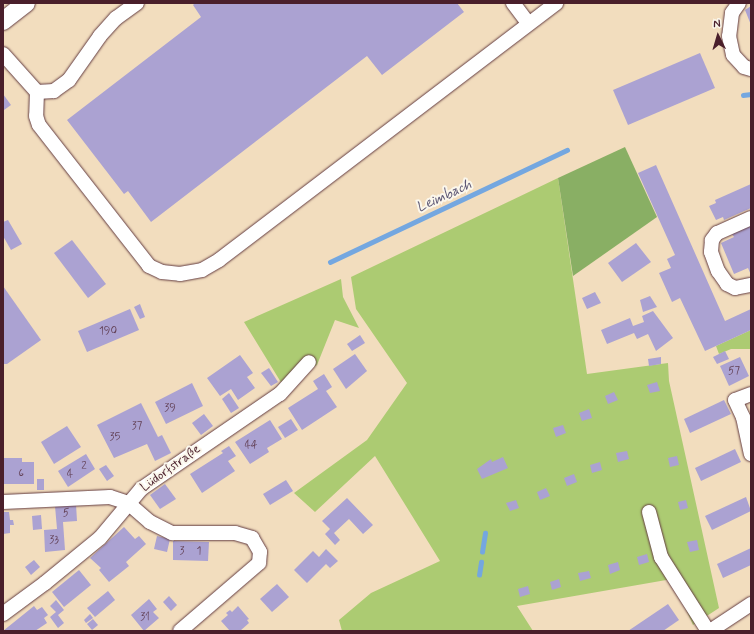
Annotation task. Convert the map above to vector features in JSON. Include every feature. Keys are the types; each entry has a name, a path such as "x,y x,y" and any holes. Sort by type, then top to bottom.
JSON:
{"main road":[{"path":"3,21 26,3"}],"street":[{"path":"37,92 54,91 69,80 100,36 116,18 137,3"},
{"path":"513,3 528,23"},
{"path":"3,54 37,92 36,116 39,125 149,266 162,272 180,274 202,270 218,260 556,3"},
{"path":"739,3 732,13 729,36 733,54 744,68 751,69"},
{"path":"751,218 717,233 712,240 711,252 718,271 727,284 735,288 751,285"},
{"name":"Lüdorfstraße","path":"3,614 45,583 100,538 141,489 280,394 309,362"},
{"path":"751,394 735,400 743,417 751,454"},
{"path":"3,502 110,497 128,503 150,522 172,533 235,532 252,538 260,552 259,563 180,631"},
{"path":"649,512 661,556 709,631 751,604"}],"green space":[{"path":"625,147 657,217 573,276 558,178"},
{"path":"558,178 587,374 668,363 669,381 719,608 693,625 672,579 517,606 533,631 342,631 339,620 371,593 440,561 375,456 315,512 294,493 367,440 407,383 356,309 351,277"},
{"path":"341,279 343,297 359,328 335,320 317,365 282,384 244,322"},
{"path":"751,330 751,349 731,349 719,354 716,346"}],"building":[{"path":"195,3 457,3 464,12 382,75 367,56 151,222 128,191 124,194 67,120 201,17 193,5"},
{"path":"751,6 751,25 745,10"},
{"path":"700,53 715,88 628,125 613,90"},
{"path":"3,94 11,105 4,110 3,108"},
{"path":"656,165 725,321 751,309 751,330 705,351 680,298 672,302 659,273 671,268 667,259 675,255 638,173"},
{"path":"751,184 751,208 724,220 723,217 716,220 709,206 716,203 715,200"},
{"path":"8,220 22,244 11,250 3,236 3,222"},
{"path":"751,225 751,275 748,268 734,274 721,243 734,237 732,234"},
{"path":"72,240 106,284 88,298 54,253"},
{"path":"636,243 651,262 622,282 608,263"},
{"path":"3,286 41,340 7,364 3,364"},
{"path":"595,292 601,303 587,309 582,298"},
{"path":"650,296 657,307 643,312 640,300"},
{"path":"140,304 145,317 140,319 134,307"},
{"path":"130,309 139,330 87,352 78,331"},
{"path":"653,311 673,338 656,351 648,334 637,339 634,333 607,344 601,330 630,318 633,326 644,322 642,316"},
{"path":"360,335 365,343 352,351 347,344"},
{"path":"725,351 729,359 717,364 713,357"},
{"path":"355,354 367,371 346,389 333,369"},
{"path":"240,355 253,373 247,377 255,388 238,400 231,389 220,396 207,378"},
{"path":"661,357 661,364 649,366 648,359"},
{"path":"740,357 749,376 729,386 720,366"},
{"path":"269,368 278,382 271,386 261,373"},
{"path":"324,374 332,387 326,391 337,407 302,430 288,408 318,389 313,381"},
{"path":"657,382 660,391 650,393 647,385"},
{"path":"192,383 203,406 166,424 155,402"},
{"path":"614,392 618,400 608,404 605,396"},
{"path":"229,393 239,408 231,413 222,399"},
{"path":"724,400 731,414 690,433 684,419"},
{"path":"141,403 158,437 162,435 171,453 155,461 147,444 114,458 97,425"},
{"path":"589,409 592,418 582,421 579,413"},
{"path":"204,414 213,426 201,435 192,423"},
{"path":"291,419 298,430 285,438 278,427"},
{"path":"270,420 282,439 267,448 269,452 250,464 235,442"},
{"path":"563,425 566,433 556,437 553,428"},
{"path":"67,426 81,447 54,464 41,442"},
{"path":"229,446 236,456 228,461 235,471 202,493 190,474 223,453 221,451"},
{"path":"735,449 741,462 701,481 695,468"},
{"path":"627,451 629,459 618,462 616,453"},
{"path":"86,454 95,469 68,487 58,471"},
{"path":"677,456 679,465 670,467 668,458"},
{"path":"503,457 508,468 482,479 477,469 491,459 492,462"},
{"path":"3,458 22,458 22,462 34,462 34,484 3,484"},
{"path":"600,462 602,470 592,473 590,465"},
{"path":"106,465 114,476 107,481 99,469"},
{"path":"574,474 577,482 567,486 564,478"},
{"path":"37,479 44,479 44,490 37,490"},
{"path":"286,480 293,491 270,505 263,494"},
{"path":"165,484 176,499 160,509 150,495"},
{"path":"546,488 550,496 540,500 537,492"},
{"path":"746,497 751,511 712,530 705,516"},
{"path":"347,498 373,525 363,534 349,519 334,533 340,540 335,545 325,534 330,529 322,521"},
{"path":"516,500 519,508 510,511 506,503"},
{"path":"686,500 688,508 680,510 678,502"},
{"path":"76,504 77,521 63,522 65,550 45,552 44,530 57,529 55,506"},
{"path":"3,512 9,512 10,520 13,520 14,525 10,525 10,533 3,534"},
{"path":"41,515 42,529 33,530 32,516"},
{"path":"124,527 135,539 139,536 146,544 126,562 129,566 109,582 99,570 101,568 90,558"},
{"path":"157,536 170,539 167,552 154,549"},
{"path":"697,540 699,550 690,552 687,542"},
{"path":"173,541 209,542 208,561 173,560"},
{"path":"751,548 751,565 723,578 717,564"},
{"path":"326,549 338,561 330,568 326,564 307,583 294,570 313,551 319,557"},
{"path":"647,554 649,562 639,565 637,557"},
{"path":"34,560 40,567 31,575 25,567"},
{"path":"618,562 620,570 610,574 608,565"},
{"path":"79,570 91,585 64,607 52,592"},
{"path":"589,571 591,578 580,581 578,573"},
{"path":"559,579 561,587 552,590 550,582"},
{"path":"277,584 289,597 272,612 260,599"},
{"path":"528,586 530,594 520,597 518,589"},
{"path":"108,591 115,600 95,617 87,608"},
{"path":"169,596 177,605 171,611 163,602"},
{"path":"149,599 157,609 153,612 159,618 144,631 131,615"},
{"path":"56,600 64,610 58,615 64,623 58,628 50,617 56,612 50,606"},
{"path":"668,604 679,620 663,631 628,631"},
{"path":"34,606 37,610 42,607 48,615 44,618 47,623 35,631 3,631"},
{"path":"238,606 249,619 247,620 249,623 240,631 230,631 221,621 228,615 226,613 230,610 232,612"},
{"path":"90,614 93,618 86,623 84,620"},
{"path":"93,619 98,625 92,630 87,624"}],"waterway":[{"name":"Leimbach","path":"743,95 751,94"},
{"name":"Leimbach","path":"330,262 567,150"},
{"path":"482,552 485,533"},
{"path":"479,575 481,562"}]}
